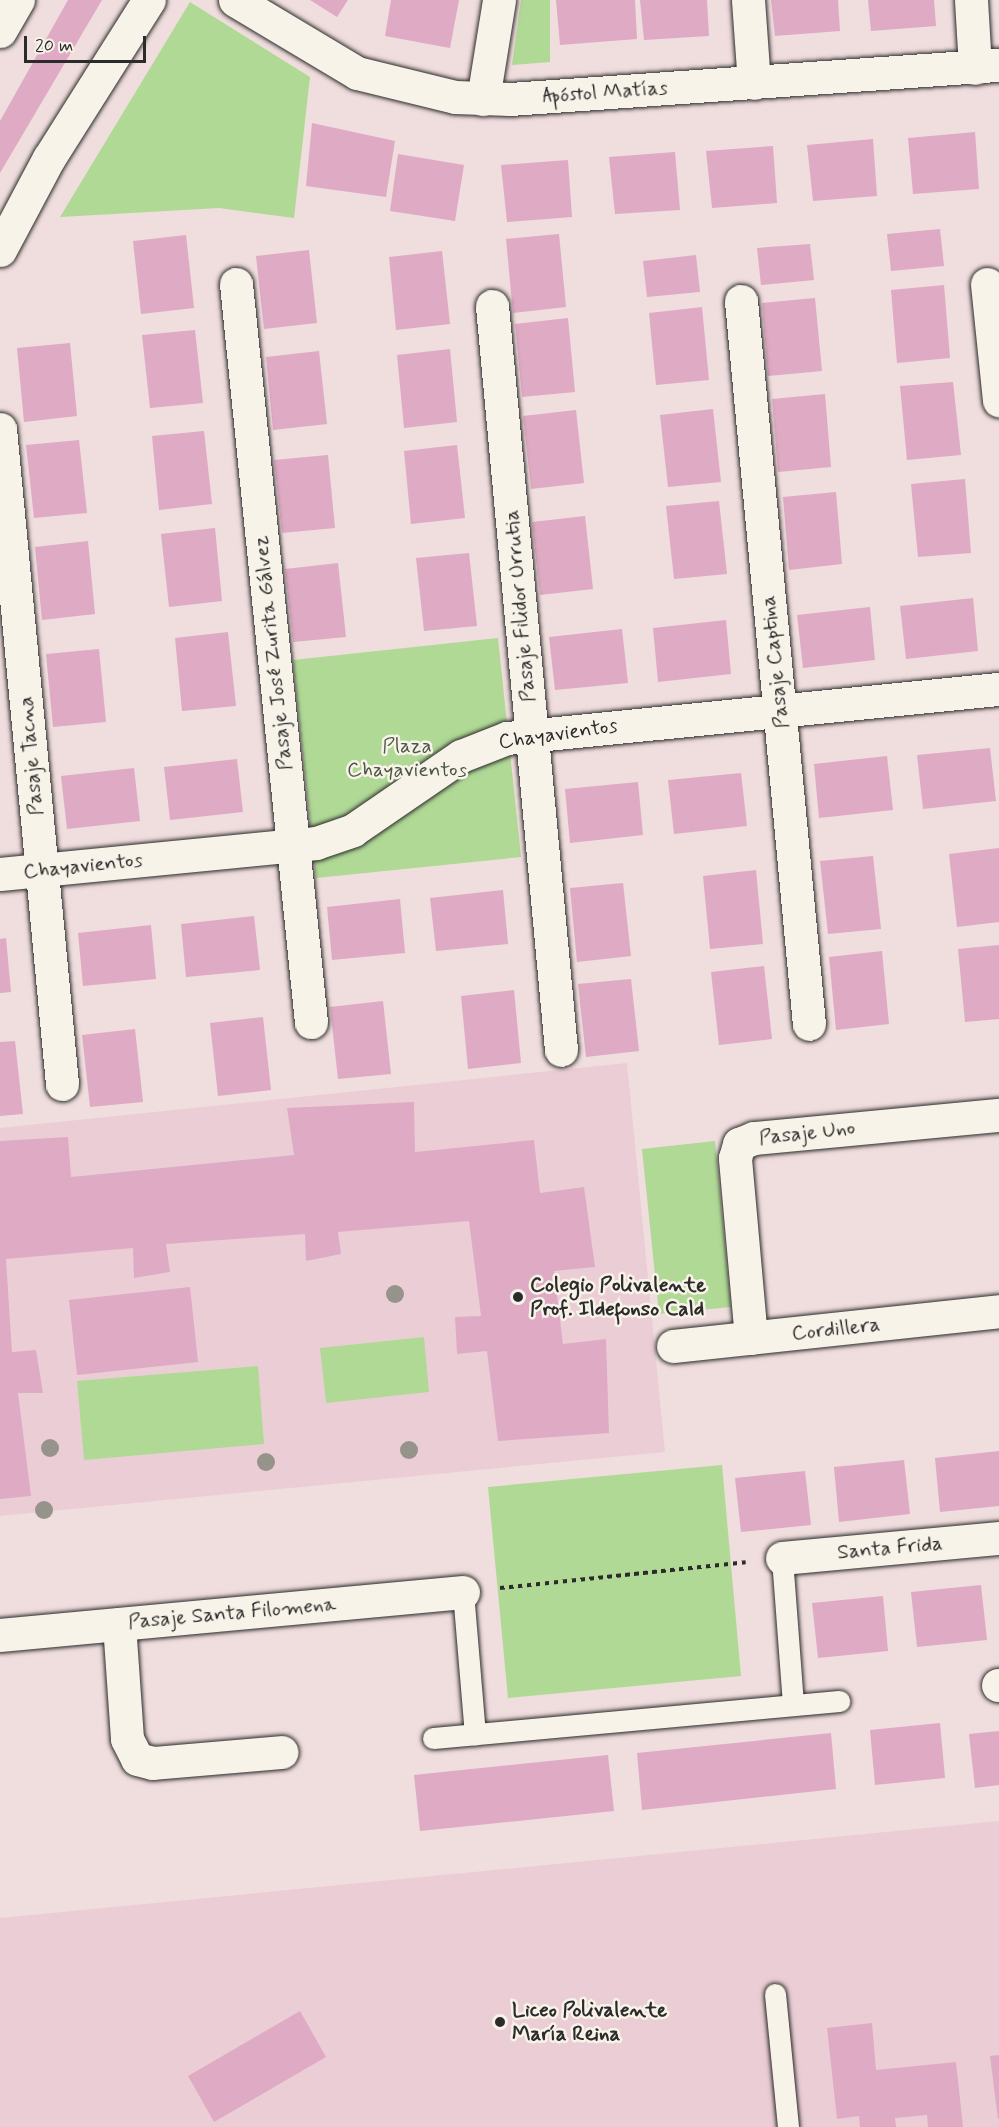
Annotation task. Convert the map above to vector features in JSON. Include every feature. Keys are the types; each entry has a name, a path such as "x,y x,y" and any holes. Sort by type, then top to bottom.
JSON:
{"street":[{"path":"0,31 18,0"},
{"path":"0,250 49,158 149,0"},
{"name":"Apóstol Matías","path":"234,0 357,74 444,94 483,99 987,67"},
{"path":"483,99 499,0"},
{"path":"748,0 754,83"},
{"path":"971,0 987,67"},
{"name":"Pasaje José Zurita Gálvez","path":"236,284 311,1022"},
{"path":"987,284 999,400"},
{"name":"Pasaje Captina","path":"741,301 809,1024"},
{"name":"Pasaje Filidor Urrutia","path":"492,306 561,1050"},
{"name":"Pasaje Tacna","path":"0,429 62,1084"},
{"name":"Chayavientos","path":"0,874 293,846 353,830 461,756 499,741 532,734 999,689"},
{"name":"Pasaje Uno","path":"751,1338 735,1158 739,1144 754,1138 999,1115"},
{"name":"Cordillera","path":"673,1346 999,1311"},
{"name":"Santa Frida","path":"782,1558 999,1538"},
{"name":"Pasaje Santa Filomena","path":"0,1635 463,1592"},
{"path":"119,1623 127,1739 137,1759 153,1763 282,1752"}],"lane":[{"path":"782,1558 793,1705"},
{"path":"463,1592 475,1734"},
{"path":"433,1738 839,1701"},
{"path":"775,1994 788,2127"}],"path":[{"path":"463,1592 782,1558"}],"shaded area":[{"path":"627,1063 665,1452 0,1516 0,1128"},
{"name":"Liceo Polivalente María Reina","path":"999,1821 999,2127 0,2127 0,1918"}],"green space":[{"path":"521,0 550,0 550,62 512,65"},
{"path":"190,2 310,77 294,218 219,208 60,217"},
{"name":"Plaza Chayavientos","path":"498,638 521,857 316,878 293,660"},
{"path":"715,1141 731,1307 659,1314 642,1149"},
{"path":"424,1337 429,1392 326,1403 320,1348"},
{"path":"258,1366 264,1444 84,1460 77,1381"},
{"path":"722,1465 741,1676 508,1698 488,1487"}],"building":[{"path":"68,0 102,0 0,173 0,121"},
{"path":"310,0 348,0 337,17"},
{"path":"391,0 459,0 450,48 385,36"},
{"path":"556,0 635,0 637,39 560,45"},
{"path":"640,0 707,0 709,36 644,40"},
{"path":"771,0 838,0 840,31 775,36"},
{"path":"868,0 934,0 936,26 871,31"},
{"path":"312,123 395,141 386,197 306,186"},
{"path":"975,132 979,189 913,194 908,138"},
{"path":"873,139 877,196 813,201 807,145"},
{"path":"773,146 777,203 712,208 706,151"},
{"path":"675,152 680,210 615,214 609,157"},
{"path":"398,154 464,165 455,221 390,211"},
{"path":"568,160 572,217 507,222 501,165"},
{"path":"940,229 944,266 891,271 887,234"},
{"path":"559,234 566,307 513,313 506,239"},
{"path":"186,235 194,308 141,314 133,241"},
{"path":"810,244 814,280 761,285 757,248"},
{"path":"309,250 317,323 264,329 256,256"},
{"path":"442,251 450,324 396,330 389,257"},
{"path":"696,255 700,292 647,297 643,261"},
{"path":"944,285 950,358 897,363 891,290"},
{"path":"815,298 822,371 768,376 762,303"},
{"path":"702,307 709,380 656,385 649,313"},
{"path":"568,318 575,392 522,397 515,324"},
{"path":"195,330 203,403 150,408 142,335"},
{"path":"70,343 77,416 24,422 17,348"},
{"path":"450,349 457,422 404,428 397,355"},
{"path":"319,351 327,424 273,430 266,357"},
{"path":"953,382 961,455 907,460 900,386"},
{"path":"825,394 831,467 778,472 772,399"},
{"path":"713,409 721,482 668,487 660,415"},
{"path":"576,410 584,483 531,489 523,416"},
{"path":"204,431 212,504 159,510 152,436"},
{"path":"79,440 87,513 34,518 26,445"},
{"path":"457,445 465,518 411,524 404,451"},
{"path":"328,455 335,528 282,533 274,460"},
{"path":"965,479 971,553 918,557 911,484"},
{"path":"836,492 842,564 789,570 783,497"},
{"path":"719,501 727,574 674,579 666,506"},
{"path":"585,516 593,589 540,595 532,522"},
{"path":"215,528 222,601 169,607 161,534"},
{"path":"88,541 95,614 42,620 35,547"},
{"path":"469,553 477,626 424,631 416,558"},
{"path":"338,563 346,637 293,642 285,569"},
{"path":"973,598 978,651 906,659 900,606"},
{"path":"870,607 875,660 803,668 797,615"},
{"path":"726,620 731,674 658,682 653,628"},
{"path":"622,629 628,683 555,690 549,637"},
{"path":"228,632 236,706 182,711 175,638"},
{"path":"99,649 106,722 53,727 46,654"},
{"path":"990,748 996,801 923,809 917,755"},
{"path":"887,756 893,810 819,818 814,764"},
{"path":"237,759 243,812 170,820 164,767"},
{"path":"134,768 140,821 67,829 61,776"},
{"path":"741,773 747,826 674,834 668,780"},
{"path":"638,782 643,835 570,843 565,789"},
{"path":"999,848 999,922 957,927 949,854"},
{"path":"873,856 881,929 828,934 820,861"},
{"path":"756,870 763,944 710,949 703,876"},
{"path":"623,883 631,956 577,962 570,888"},
{"path":"503,890 508,944 436,951 430,898"},
{"path":"400,899 405,953 332,960 327,907"},
{"path":"254,916 260,970 186,977 181,924"},
{"path":"151,925 156,979 83,986 78,933"},
{"path":"6,938 11,992 0,993 0,939"},
{"path":"999,945 999,1019 965,1022 958,949"},
{"path":"882,951 889,1024 836,1030 829,957"},
{"path":"764,966 772,1039 719,1045 711,972"},
{"path":"631,979 639,1051 586,1057 578,984"},
{"path":"514,990 521,1063 468,1069 461,996"},
{"path":"383,1001 391,1074 338,1079 330,1007"},
{"path":"263,1017 271,1090 218,1096 210,1023"},
{"path":"135,1029 143,1102 90,1107 82,1035"},
{"path":"15,1041 23,1114 0,1116 0,1042"},
{"name":"Colegio Polivalente Prof. Ildefonso Cald","path":"414,1102 415,1152 534,1140 540,1193 584,1187 595,1267 554,1271 563,1344 606,1339 609,1433 498,1441 487,1351 457,1354 455,1317 481,1316 469,1221 338,1232 341,1254 306,1261 305,1234 166,1244 170,1272 134,1278 133,1248 6,1259 12,1352 36,1350 43,1393 18,1393 31,1496 0,1499 0,1141 68,1137 71,1177 294,1155 287,1108"},
{"path":"190,1287 198,1362 77,1375 69,1300"},
{"path":"999,1451 999,1506 940,1512 935,1458"},
{"path":"904,1460 910,1514 839,1522 834,1467"},
{"path":"805,1471 811,1525 741,1532 735,1478"},
{"path":"981,1585 987,1640 917,1647 911,1592"},
{"path":"883,1596 888,1651 818,1658 812,1603"},
{"path":"940,1723 945,1778 875,1785 870,1730"},
{"path":"999,1731 999,1785 975,1788 969,1734"},
{"path":"831,1733 836,1789 642,1810 637,1753"},
{"path":"608,1755 614,1811 420,1831 414,1775"},
{"path":"300,2011 326,2057 214,2122 188,2076"},
{"path":"872,2023 876,2070 956,2062 963,2127 928,2127 927,2115 895,2118 896,2127 860,2127 859,2116 837,2119 827,2028"},
{"path":"999,2055 999,2119 998,2119 990,2056"}],"place":[{"name":"Colegio Polivalente Prof. Ildefonso Cald","path":"518,1297"},
{"name":"Liceo Polivalente María Reina","path":"500,2022"}]}
